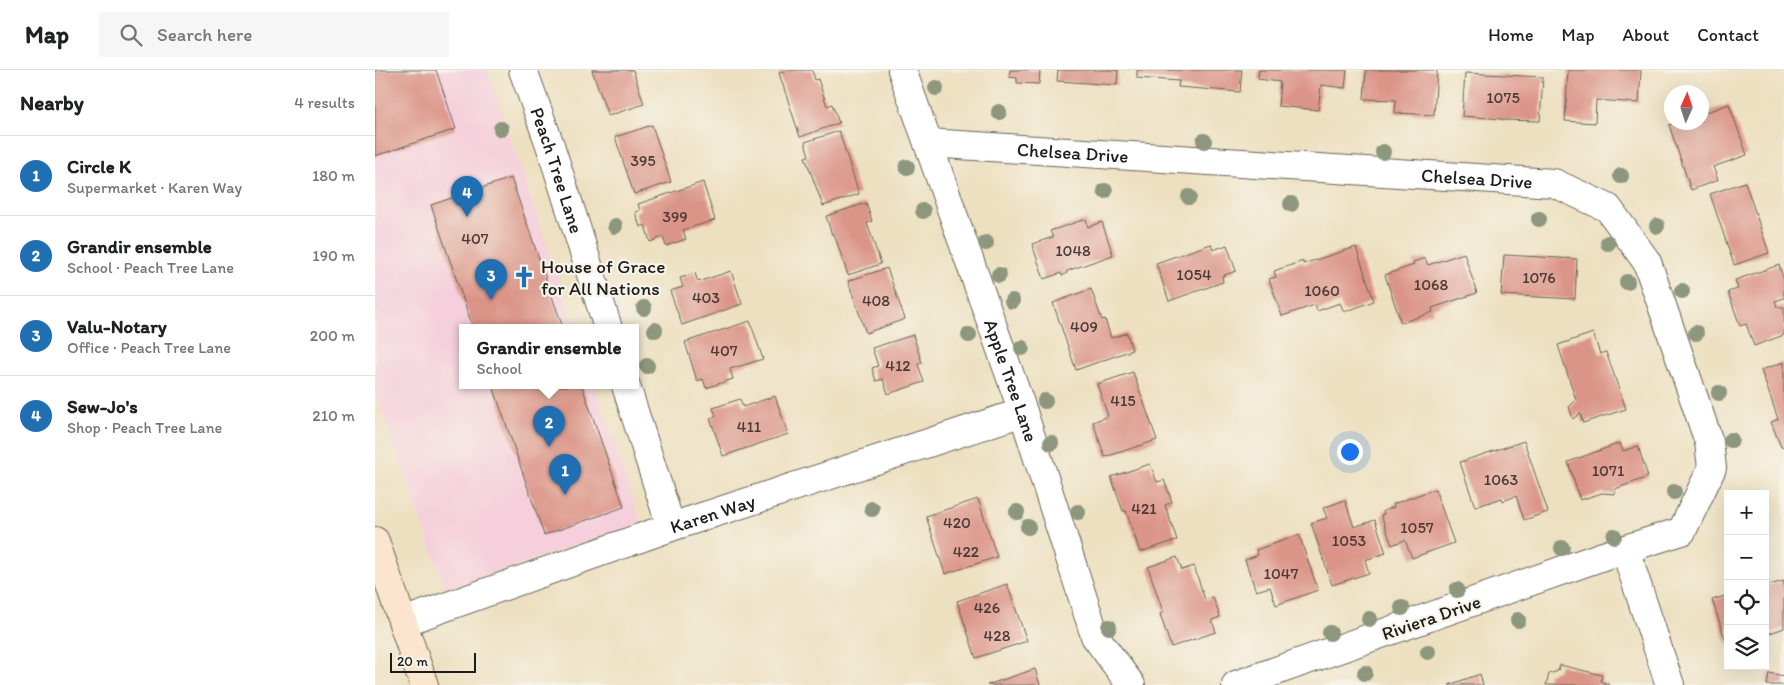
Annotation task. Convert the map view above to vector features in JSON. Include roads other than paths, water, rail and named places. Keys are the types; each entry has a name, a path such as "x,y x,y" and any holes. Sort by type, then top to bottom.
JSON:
{"main road":[{"path":"375,541 425,685"}],"street":[{"name":"Peach Tree Lane","path":"523,70 607,324"},
{"name":"Apple Tree Lane","path":"902,70 1023,412 1095,636 1131,685"},
{"name":"Chelsea Drive","path":"928,143 1554,183 1608,208 1647,262 1709,442 1712,468 1682,531 1625,549"},
{"path":"627,389 671,527"},
{"name":"Karen Way","path":"403,622 671,527 1023,412"},
{"name":"Riviera Drive","path":"1236,685 1625,549"},
{"path":"1625,549 1670,685"}],"place":[{"name":"Sew-Jo's","path":"467,217"},
{"name":"House of Grace for All Nations","path":"524,277"},
{"name":"Valu-Notary","path":"491,300"},
{"name":"Grandir ensemble","path":"549,447"},
{"name":"Circle K","path":"565,495"}]}
